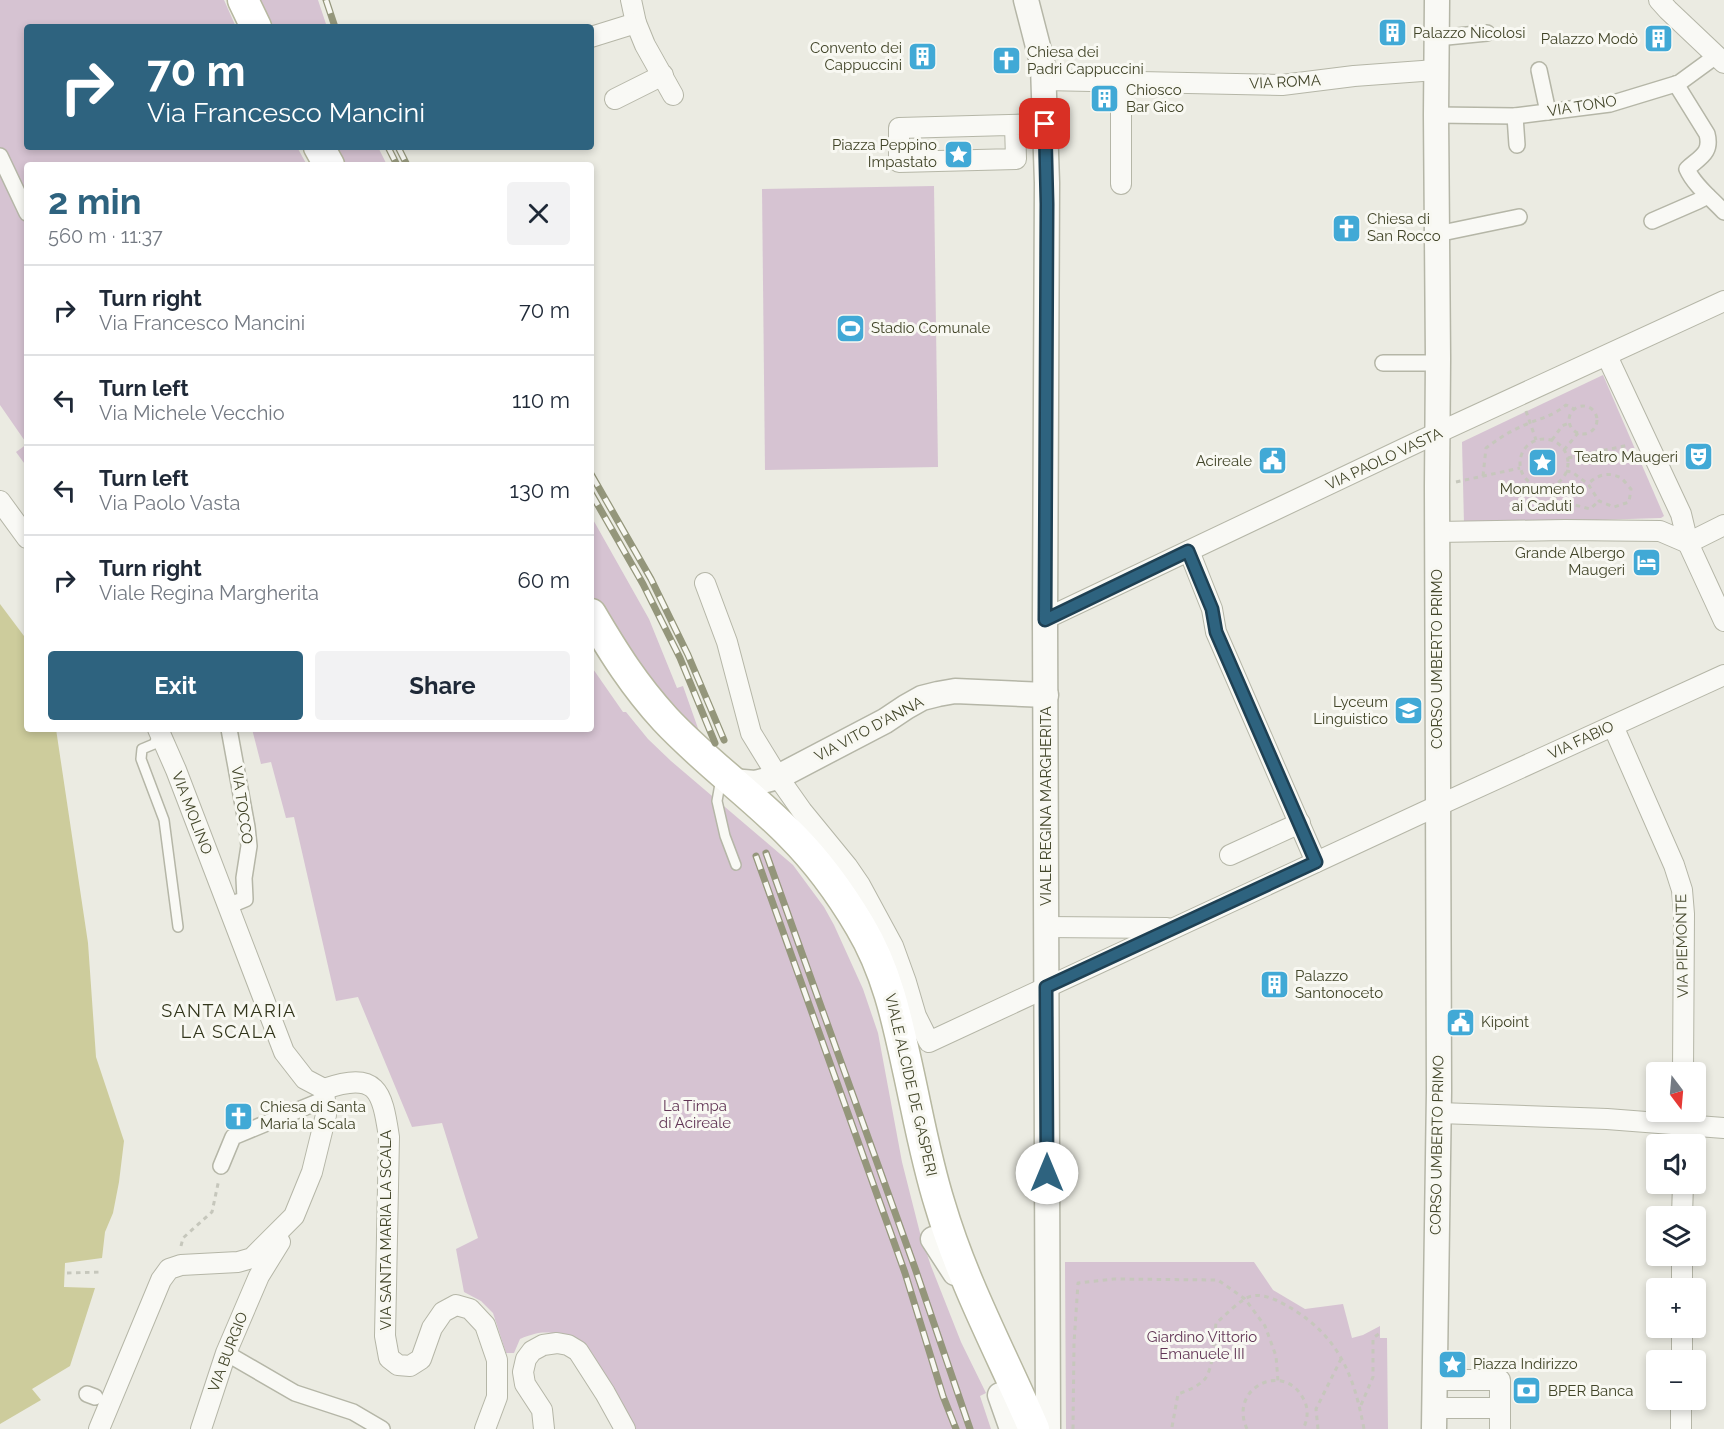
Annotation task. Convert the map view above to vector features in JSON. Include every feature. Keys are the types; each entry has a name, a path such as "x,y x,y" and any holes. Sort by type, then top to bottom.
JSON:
{"main road":[{"path":"243,0 255,24"},
{"name":"VIALE ALCIDE DE GASPERI","path":"594,628 643,694 666,720 805,864 853,932 872,974 888,1021 933,1239 1000,1395 1031,1423"},
{"name":"VIALE ALCIDE DE GASPERI","path":"726,783 792,836 811,858 840,893 861,926 878,960 897,1018 924,1146 940,1205 963,1269 1031,1423"}],"street":[{"path":"631,0 636,23 645,45 673,95"},
{"name":"CORSO UMBERTO PRIMO","path":"1434,1418 1439,1113 1437,0"},
{"path":"1659,0 1720,59"},
{"name":"VIALE REGINA MARGHERITA","path":"1026,3 1043,66 1047,183 1046,987 1031,1423"},
{"path":"594,36 636,23"},
{"path":"1437,38 1487,33"},
{"name":"VIA TONO","path":"1436,115 1515,117 1610,104 1676,84 1720,59"},
{"name":"VIA ROMA","path":"1043,80 1282,85 1354,76 1436,70"},
{"path":"1539,70 1548,112"},
{"path":"615,99 663,75"},
{"path":"1121,184 1127,82"},
{"path":"1676,84 1708,137 1708,150 1687,169 1724,212"},
{"path":"1515,117 1516,145"},
{"path":"1015,125 1016,159 899,162 898,128 1045,124"},
{"path":"0,156 24,207"},
{"path":"1652,220 1708,196"},
{"path":"1437,234 1519,218"},
{"name":"VIA PAOLO VASTA","path":"1045,620 1724,301"},
{"path":"1607,356 1681,514 1688,543 1724,621"},
{"path":"1383,363 1438,363"},
{"path":"0,501 24,534"},
{"path":"1437,532 1660,531 1688,543 1724,525"},
{"path":"1188,551 1212,609 1216,632 1316,862"},
{"name":"VIALE ALCIDE DE GASPERI","path":"705,583 727,642 751,733 802,811 860,885 893,946 916,1017 929,1042"},
{"name":"VIA FABIO","path":"929,1042 1438,805 1724,675"},
{"name":"VIA VITO D'ANNA","path":"726,783 755,783 778,777 885,721 922,698 954,691 1046,695"},
{"name":"VIA PIEMONTE","path":"1613,726 1674,865 1682,890 1684,914 1683,1062"},
{"name":"VIA MOLINO","path":"158,732 176,770 284,1052 305,1079 324,1094"},
{"name":"VIA TOCCO","path":"226,902 245,899 244,878 249,846 231,732"},
{"path":"1230,855 1300,824"},
{"path":"1046,927 1173,928"},
{"name":"VIA SANTA MARIA LA SCALA","path":"324,1094 339,1084 365,1083 377,1090 385,1110 389,1137 385,1336 389,1358 398,1365 410,1366 422,1359 432,1328 443,1312 456,1305 470,1308 485,1325 497,1360 497,1397 485,1429"},
{"path":"221,1166 233,1137 324,1094"},
{"name":"VIA BURGIO","path":"201,1429 226,1353 259,1276 294,1216 312,1172 326,1115 324,1094"},
{"path":"1439,1113 1607,1119 1683,1127 1724,1128"},
{"path":"99,1429 161,1280 169,1269 181,1265 238,1262 252,1258 294,1216"},
{"path":"933,1239 955,1272 1018,1411 1031,1423"},
{"path":"544,1429 542,1410 525,1384 523,1372 526,1359 532,1350 543,1345 557,1343 568,1345 578,1351 625,1429"},
{"path":"226,1353 295,1393 353,1412 382,1429"},
{"path":"1434,1380 1500,1380 1500,1429"},
{"path":"1434,1418 1500,1408"},
{"path":"1681,1410 1681,1429"}],"lane":[{"path":"158,732 154,744 142,749 141,759 164,820 178,927"},
{"path":"726,783 717,801 736,865"}],"path":[{"path":"1521,396 1536,440"},
{"path":"1483,476 1486,448 1504,434 1555,414 1566,405 1574,409"},
{"path":"1578,406 1588,406 1594,410 1598,419 1592,431 1583,434 1571,428 1570,414 1574,409 1578,406"},
{"path":"1552,440 1562,426 1569,423"},
{"path":"1564,451 1578,433"},
{"path":"1536,440 1552,440 1559,444 1567,458 1563,477 1552,485 1536,485 1529,482 1523,476 1520,468 1521,454 1530,443 1536,440"},
{"path":"1567,458 1648,440"},
{"path":"1437,486 1520,468"},
{"path":"1566,471 1572,472 1588,484 1599,501 1614,507 1629,502 1631,489 1621,478 1608,474 1597,476 1588,484"},
{"path":"1552,485 1565,530"},
{"path":"1558,508 1575,505 1590,509 1599,501"},
{"path":"183,1238 212,1212 221,1166"},
{"path":"67,1273 103,1272"},
{"path":"1073,1429 1074,1343 1078,1283 1114,1279 1218,1280 1245,1299 1265,1326 1276,1356 1278,1381"},
{"path":"1172,1427 1178,1395 1205,1379 1210,1366 1216,1323 1245,1299 1254,1295 1273,1299 1295,1310 1319,1329 1342,1357 1349,1372 1365,1429"},
{"path":"1360,1407 1373,1377 1373,1338 1380,1333"},
{"path":"1318,1429 1316,1409 1342,1357"},
{"path":"1247,1429 1242,1410 1245,1400 1251,1390 1270,1380 1292,1385 1300,1392 1308,1412 1303,1429"},
{"path":"1308,1412 1316,1409"}],"green space":[{"path":"0,0 224,0 235,24 24,24 24,150 299,150 305,162 24,162 24,440 0,405"},
{"path":"258,0 318,0 326,24 269,24"},
{"path":"334,150 380,150 386,162 341,162"},
{"name":"Stadio Comunale","path":"934,186 938,467 765,470 762,189"},
{"path":"1603,375 1664,516 1661,518 1464,524 1462,442"},
{"path":"24,446 24,463 16,452"},
{"path":"594,521 649,619 677,688 683,686 700,734 695,735 618,644 594,603"},
{"name":"La Timpa di Acireale","path":"594,670 623,712 626,712 648,739 793,865 824,907 834,925 863,989 878,1033 902,1162 920,1233 961,1342 986,1393 980,1396 991,1429 635,1429 576,1339 554,1333 535,1334 520,1339 514,1353 506,1353 493,1313 481,1301 464,1292 456,1249 478,1238 442,1123 412,1127 358,997 336,1001 294,817 286,818 271,762 261,764 253,732 594,732"},
{"name":"Giardino Vittorio Emanuele III","path":"1065,1262 1254,1262 1273,1290 1305,1309 1343,1304 1352,1338 1380,1326 1380,1338 1387,1338 1388,1429 1066,1429"}],"shaded area":[{"path":"0,604 24,636 24,732 56,732 88,943 96,1057 124,1141 119,1182 113,1213 105,1232 102,1258 65,1263 64,1287 95,1288 70,1366 32,1389 41,1400 0,1424"}],"railway":[{"path":"326,0 334,24"},
{"path":"390,150 396,162"},
{"path":"400,150 406,162"},
{"path":"594,479 651,579 688,655 724,740"},
{"path":"594,498 643,584 680,658 715,743"},
{"path":"766,853 916,1271 970,1429"},
{"path":"756,856 905,1273 943,1396 956,1429"}],"place":[{"name":"Palazzo Nicolosi","path":"1392,33"},
{"name":"Palazzo Modò","path":"1659,39"},
{"name":"Convento dei Cappuccini","path":"923,57"},
{"name":"Chiesa dei Padri Cappuccini","path":"1006,61"},
{"name":"Chiosco Bar Gico","path":"1105,99"},
{"name":"Piazza Peppino Impastato","path":"958,154"},
{"name":"Chiesa di San Rocco","path":"1346,228"},
{"name":"Stadio Comunale","path":"850,328"},
{"name":"Teatro Maugeri","path":"1699,457"},
{"name":"Acireale","path":"1273,461"},
{"name":"Monumento ai Caduti","path":"1542,462"},
{"name":"Grande Albergo Maugeri","path":"1646,562"},
{"name":"Lyceum Linguistico","path":"1409,711"},
{"name":"Palazzo Santonoceto","path":"1274,985"},
{"name":"Kipoint","path":"1460,1022"},
{"name":"Chiesa di Santa Maria la Scala","path":"239,1116"},
{"name":"Piazza Indirizzo","path":"1452,1364"},
{"name":"BPER Banca","path":"1527,1391"}],"district":[{"name":"SANTA MARIA LA SCALA","path":"229,1020"}],"route":[{"path":"1045,124 1047,204 1045,620 1188,551 1212,609 1216,632 1316,862 1046,987 1047,1173"}]}
